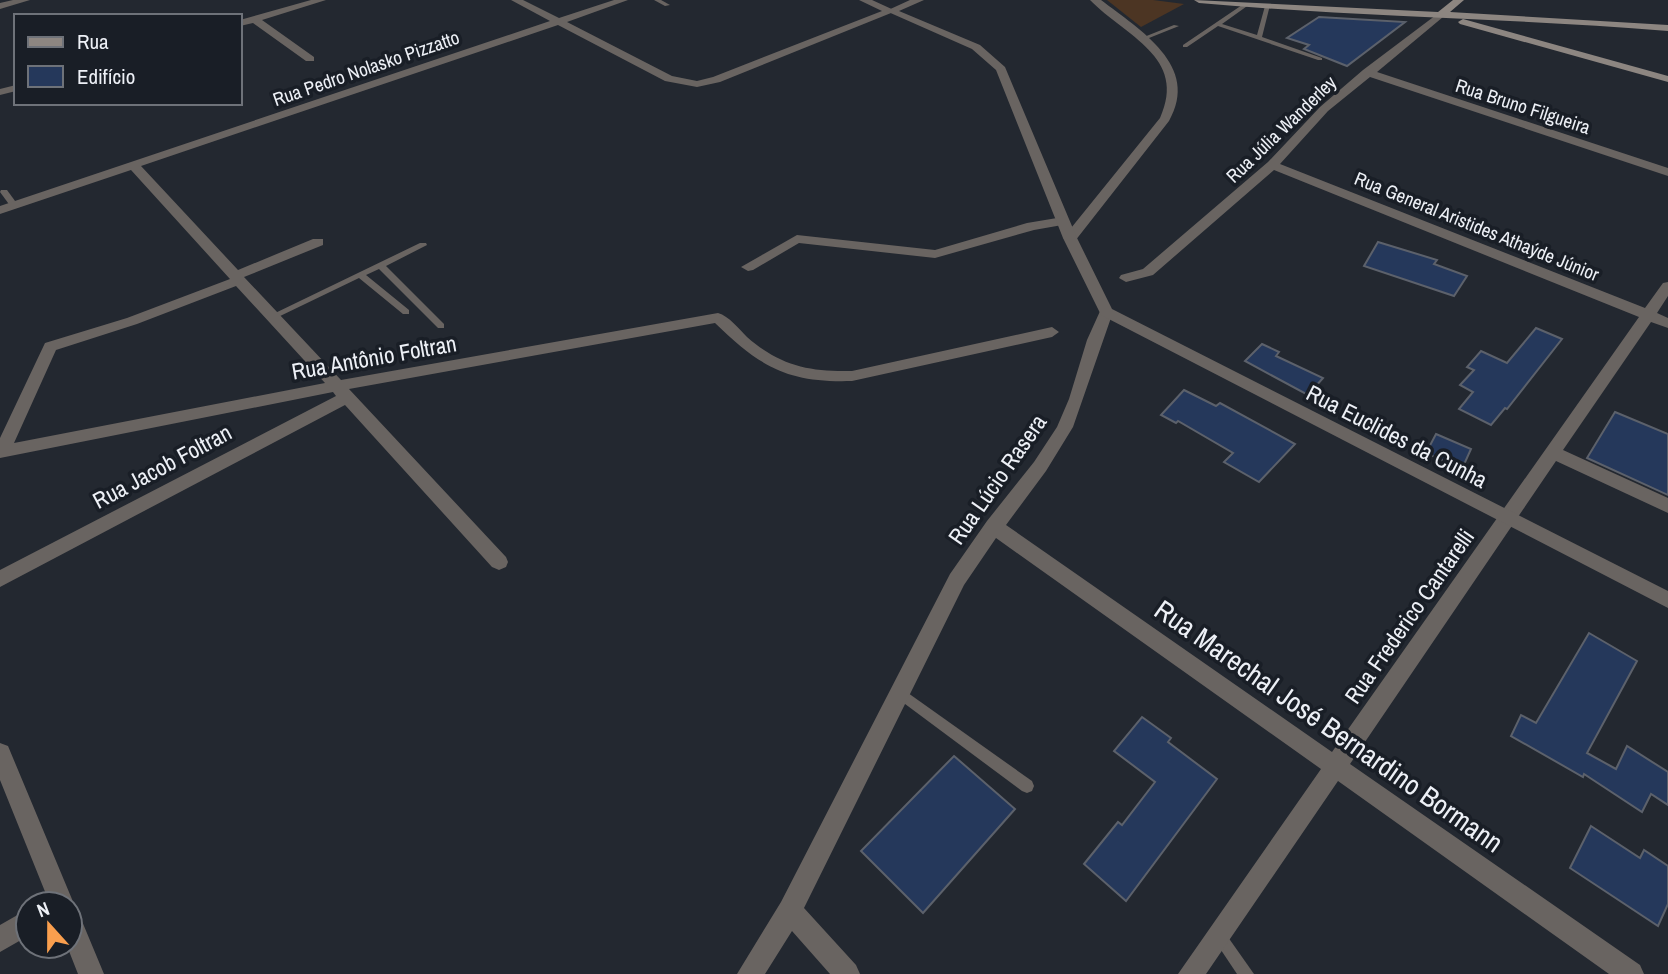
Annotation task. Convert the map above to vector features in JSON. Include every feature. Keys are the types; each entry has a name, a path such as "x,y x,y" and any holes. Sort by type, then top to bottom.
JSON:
{"main road":[{"path":"1199,0 1268,6 1594,21 1668,28"},
{"name":"Rua Júlia Wanderley","path":"1440,15 1461,0 1473,16"},
{"path":"1440,15 1668,79"},
{"path":"1473,16 1494,31"}],"street":[{"path":"0,6 25,0"},
{"path":"242,22 254,19 265,11 321,0"},
{"path":"516,0 669,79 697,84 716,80 919,0"},
{"name":"Rua Pedro Nolasko Pizzatto","path":"0,210 623,0"},
{"path":"864,0 976,47 1001,69 1070,238 1106,312"},
{"path":"1070,238 1165,119 1173,105 1174,86 1167,65 1142,39 1095,0"},
{"name":"Rua Júlia Wanderley","path":"1126,278 1148,272 1272,165 1324,109 1440,15"},
{"path":"254,19 310,59"},
{"name":"Rua Bruno Filgueira","path":"1367,72 1668,172"},
{"path":"133,165 499,562"},
{"name":"Rua General Aristides Athaýde Júnior","path":"1272,165 1668,323"},
{"path":"748,267 797,239 935,254 1032,226 1063,221"},
{"path":"237,278 318,242"},
{"name":"Rua Antônio Foltran","path":"237,278 132,321 50,347 2,452 342,392 718,318 769,364 787,372 820,377 852,376 1052,332"},
{"name":"Rua Frederico Cantarelli","path":"1191,974 1668,286"},
{"name":"Rua Euclides da Cunha","path":"1106,312 1668,600"},
{"name":"Rua Lúcio Rasera","path":"750,974 790,911 957,580 1065,426 1076,401 1095,334 1106,312"},
{"name":"Rua Jacob Foltran","path":"0,579 342,392"},
{"path":"1552,452 1668,506"},
{"name":"Rua Marechal José Bernardino Bormann","path":"993,526 1631,974"},
{"path":"0,753 54,890"},
{"path":"790,911 847,974"}],"lane":[{"path":"657,0 667,5"},
{"path":"1185,46 1247,4"},
{"path":"1259,38 1268,6"},
{"path":"1217,24 1320,59"},
{"path":"1142,39 1176,26"},
{"path":"4,192 14,205"},
{"path":"273,316 423,245"},
{"path":"380,265 441,326"},
{"path":"360,275 406,312"},
{"path":"901,694 1027,786"},
{"path":"1218,935 1246,974"}],"shaded area":[{"path":"1107,0 1153,0 1184,4 1141,27"}],"building":[{"path":"1319,17 1405,22 1347,66 1304,49 1309,45 1287,38"},
{"path":"1378,242 1437,260 1434,264 1467,276 1454,296 1364,266"},
{"path":"1536,328 1562,339 1507,409 1505,408 1491,425 1459,409 1473,392 1460,385 1474,370 1467,367 1481,351 1507,363"},
{"path":"1262,344 1279,352 1276,356 1323,378 1308,395 1245,361"},
{"path":"1184,390 1216,406 1220,403 1295,444 1259,482 1224,462 1233,453 1178,421 1176,423 1161,415"},
{"path":"1615,412 1668,434 1668,495 1587,458"},
{"path":"1436,434 1471,449 1462,469 1426,453"},
{"path":"1589,633 1637,661 1587,753 1616,769 1627,746 1668,772 1668,805 1651,794 1642,812 1584,774 1583,777 1511,736 1521,715 1536,723"},
{"path":"1142,717 1171,738 1168,742 1217,779 1126,901 1084,864 1118,822 1122,825 1155,782 1114,751"},
{"path":"954,756 1015,809 923,913 861,851"},
{"path":"1591,826 1640,858 1644,850 1668,866 1668,904 1658,926 1570,868"}]}
